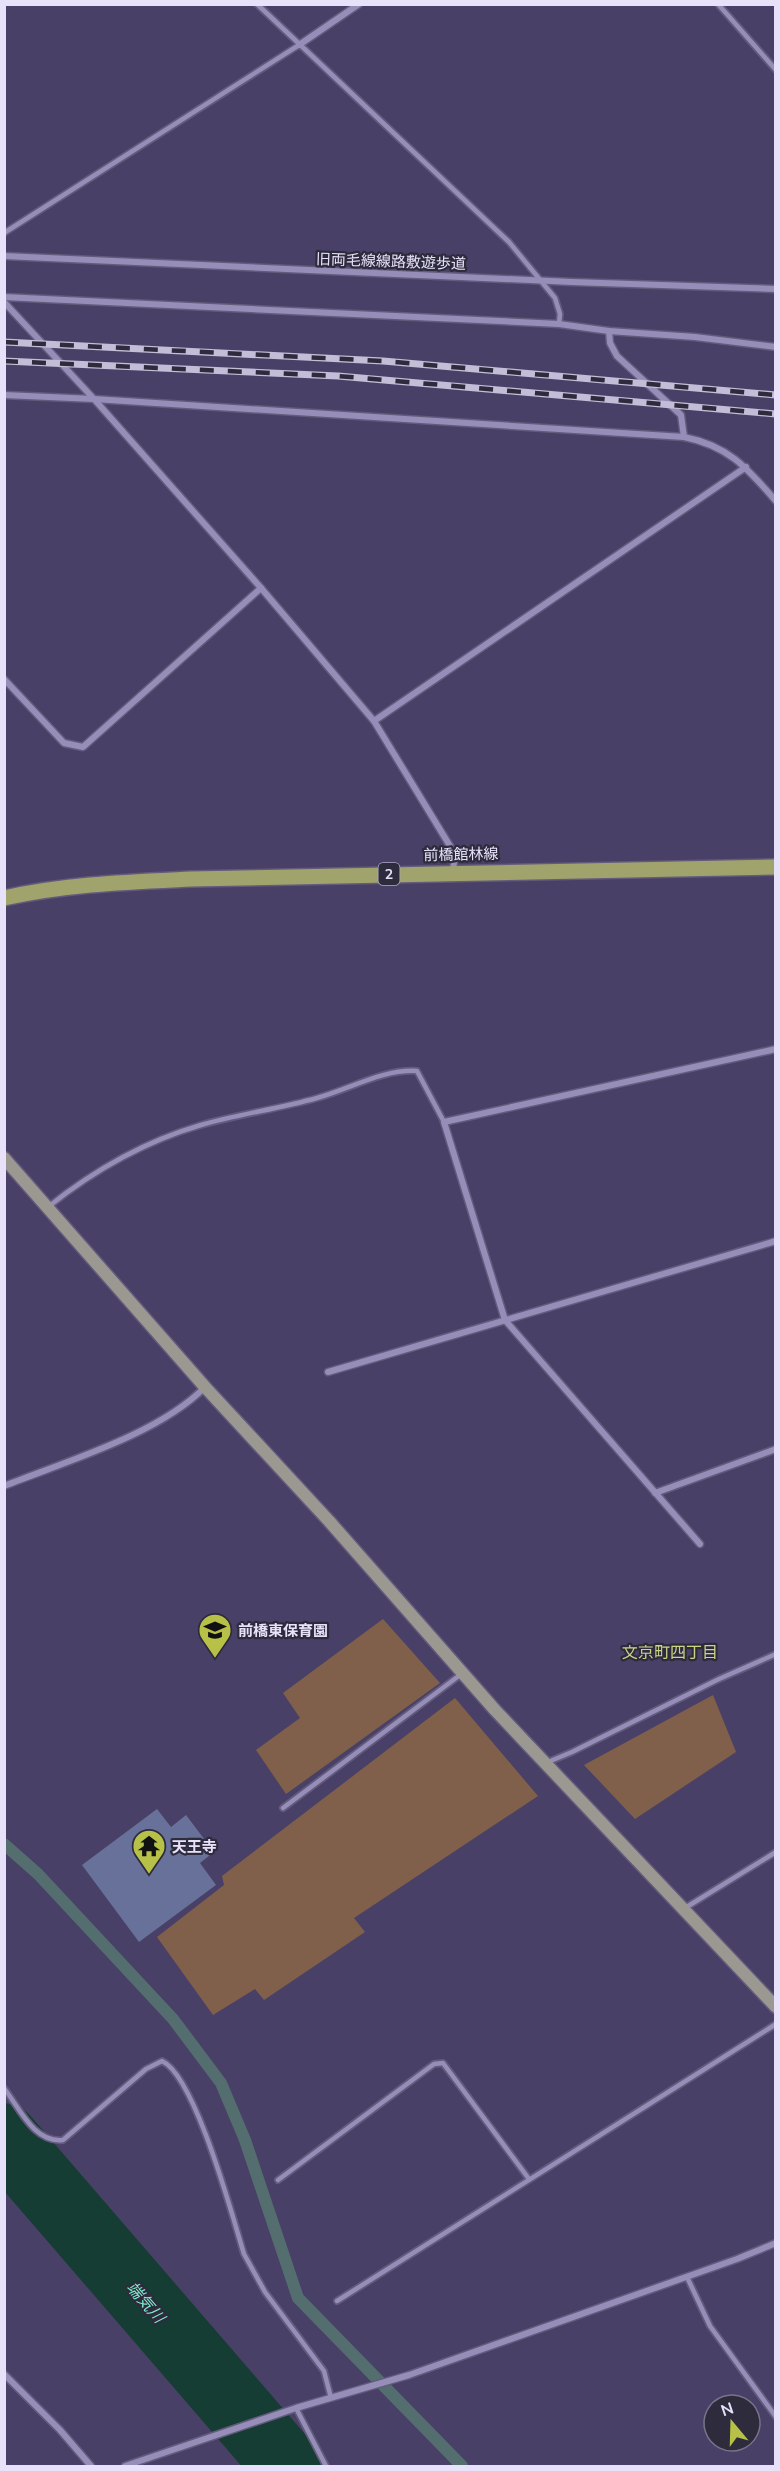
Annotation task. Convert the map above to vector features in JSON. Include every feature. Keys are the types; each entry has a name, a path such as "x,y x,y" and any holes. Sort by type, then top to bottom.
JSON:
{"main road":[{"name":"前橋館林線","path":"4,898 50,889 114,882 453,872 776,867"}],"street":[{"path":"299,45 359,4"},
{"name":"旧両毛線線路敷遊歩道","path":"4,256 776,289"},
{"path":"4,297 560,324 609,331 695,337 776,348"},
{"path":"4,302 94,399 261,588 374,721 450,846 454,861 453,872"},
{"path":"609,331 610,343 616,356 681,415 684,437"},
{"path":"4,395 684,437 716,446 746,467 776,501"},
{"path":"374,721 746,467"},
{"path":"4,679 64,743 83,747 261,588"},
{"path":"700,1544 505,1320 444,1122 776,1049"},
{"path":"4,1158 205,1387 329,1521 463,1673 776,2007"},
{"path":"328,1372 776,1241"},
{"path":"4,1486 134,1434 190,1402 205,1387"},
{"path":"655,1493 776,1449"},
{"path":"125,2466 296,2408 409,2375 768,2248 776,2243"},
{"path":"4,2374 60,2430 91,2466"}],"lane":[{"path":"257,4 509,242 555,298 560,314 560,324"},
{"path":"718,4 776,70"},
{"path":"4,233 299,45"},
{"path":"47,1208 90,1177 142,1148 171,1135 232,1117 317,1098 400,1070 417,1071 444,1122"},
{"path":"545,1763 776,1654"},
{"path":"283,1808 463,1673"},
{"path":"683,1910 776,1852"},
{"path":"337,2301 776,2024"},
{"path":"4,2088 42,2137 52,2141 63,2140 146,2069 162,2061 170,2065 192,2101 244,2254 253,2273 324,2371 331,2398"},
{"path":"278,2180 434,2064 443,2063 529,2179"},
{"path":"687,2277 710,2326 776,2417"},
{"path":"296,2408 326,2466"}],"shaded area":[{"path":"383,1619 440,1683 286,1794 256,1750 300,1718 283,1693"},
{"path":"713,1695 736,1752 635,1819 584,1765"},
{"path":"455,1698 538,1796 354,1918 365,1932 264,2000 255,1989 213,2015 157,1937 224,1885 222,1876"}],"building":[{"name":"天王寺","path":"157,1809 171,1827 186,1815 214,1852 200,1863 216,1885 139,1942 82,1865"}],"waterway":[{"path":"4,1844 38,1874 173,2019 221,2083 245,2140 298,2298 462,2466"},
{"name":"端気川","path":"4,2138 287,2466"}],"railway":[{"path":"4,342 383,361 776,395"},
{"path":"4,361 338,376 776,414"}],"place":[{"name":"前橋東保育園","path":"215,1659"},
{"name":"天王寺","path":"149,1875"}],"district":[{"name":"文京町四丁目","path":"670,1652"}]}
